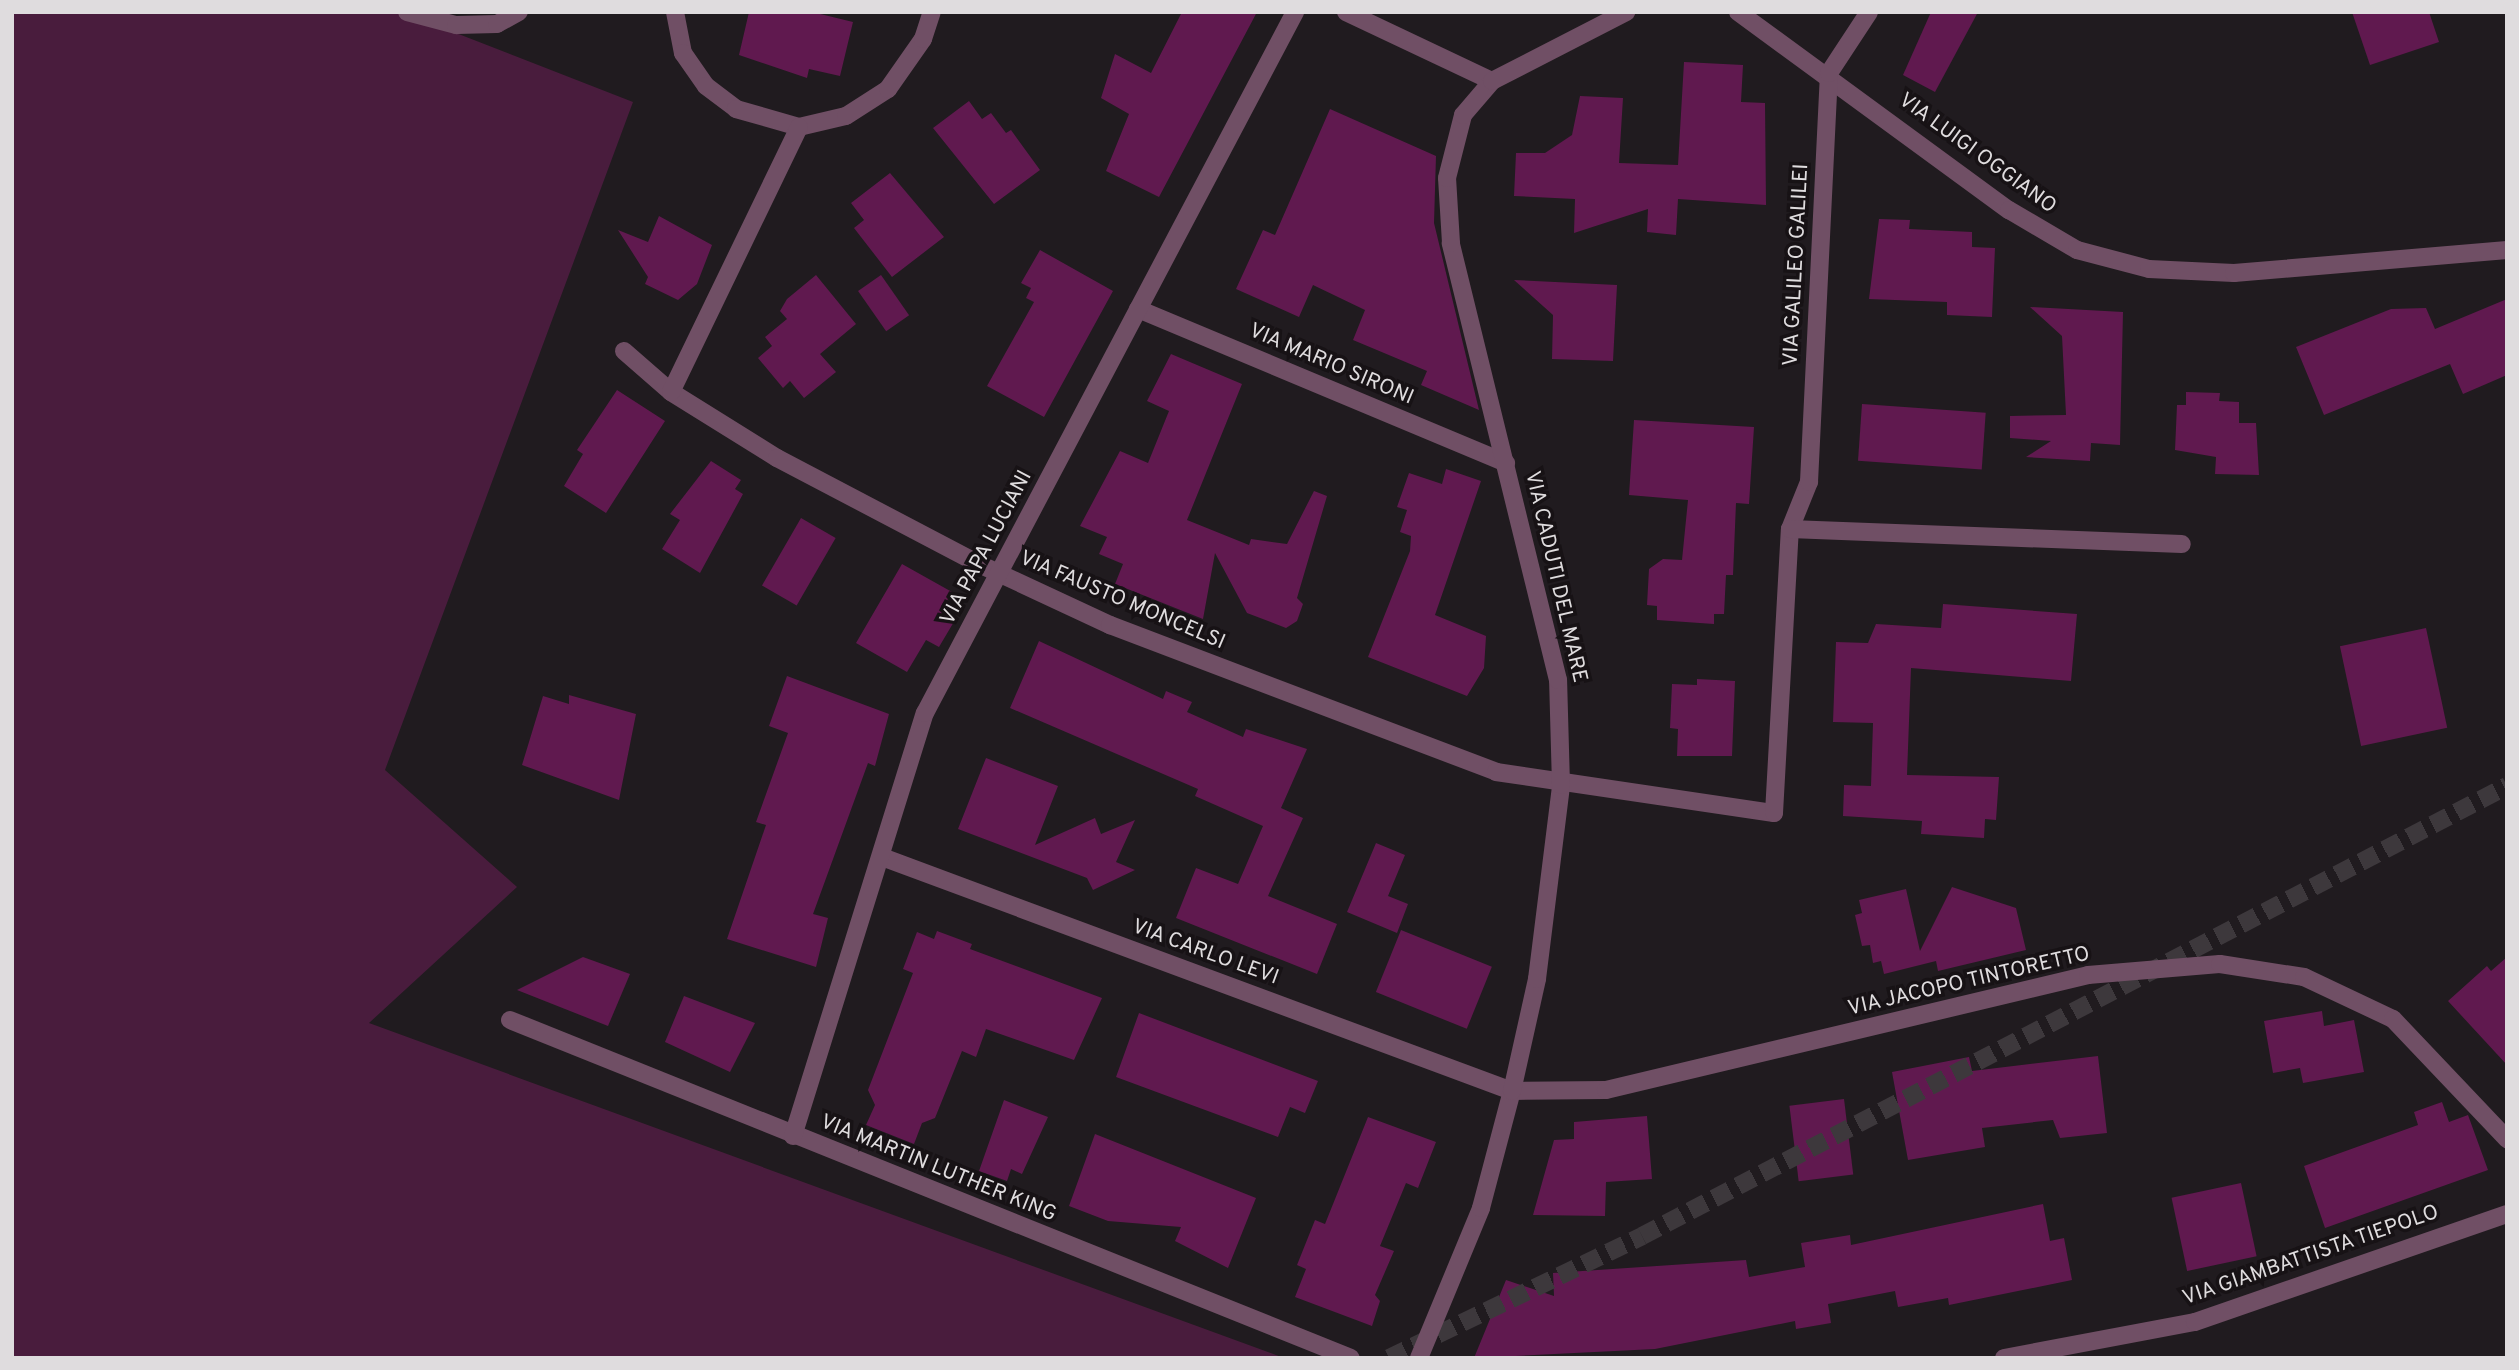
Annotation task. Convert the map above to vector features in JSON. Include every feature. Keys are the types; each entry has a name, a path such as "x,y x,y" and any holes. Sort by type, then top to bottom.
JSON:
{"street":[{"path":"407,12 456,25 497,24 519,12"},
{"path":"675,12 683,53 706,86 736,109 799,127 846,116 888,89 923,39 932,12"},
{"name":"VIA PAPA LUCIANI","path":"793,1136 925,713 1295,12"},
{"path":"1346,12 1492,81"},
{"name":"VIA CADUTI DEL MARE","path":"1419,1358 1481,1208 1512,1091 1537,979 1561,785 1558,680 1451,243 1447,178 1464,115 1492,81 1626,12"},
{"name":"VIA LUIGI OGGIANO","path":"1738,12 1829,73 2009,210 2089,253 2149,269 2234,273 2507,250"},
{"path":"1829,73 1869,12"},
{"name":"VIA GALILEO GALILEI","path":"1561,785 1774,813 1790,529 1809,482 1829,73"},
{"path":"671,392 799,127"},
{"name":"VIA MARIO SIRONI","path":"1138,309 1506,463"},
{"name":"VIA FAUSTO MONCELSI","path":"624,351 671,392 777,458 999,575 1110,625 1496,772 1561,785"},
{"path":"1790,529 2182,544"},
{"name":"VIA CARLO LEVI","path":"882,857 1512,1091"},
{"name":"VIA JACOPO TINTORETTO","path":"1512,1091 1606,1090 2088,975 2220,964 2304,977 2393,1019 2507,1139"},
{"name":"VIA MARTIN LUTHER KING","path":"510,1020 1351,1358"},
{"name":"VIA GIAMBATTISTA TIEPOLO","path":"2004,1358 2195,1322 2507,1214"}],"shaded area":[{"path":"12,12 402,12 633,102 385,770 517,887 369,1023 1284,1358 12,1358"}],"building":[{"path":"749,12 812,12 853,22 840,76 809,69 807,78 739,55"},
{"path":"1182,12 1257,12 1159,197 1106,171 1129,114 1101,98 1115,54 1151,73"},
{"path":"1931,12 1978,12 1935,92 1903,75"},
{"path":"2352,12 2429,12 2439,42 2370,65"},
{"path":"1684,62 1743,65 1741,102 1765,103 1766,205 1678,199 1676,235 1647,232 1648,209 1574,233 1575,199 1514,196 1516,153 1545,153 1572,135 1580,96 1623,98 1619,163 1678,165"},
{"path":"969,101 982,119 991,113 1006,133 1011,130 1040,170 994,204 933,128"},
{"path":"1330,109 1436,156 1434,223 1479,410 1421,385 1427,371 1353,340 1365,310 1313,285 1299,317 1236,289 1263,230 1275,235"},
{"path":"890,173 944,237 892,277 854,228 864,220 851,203"},
{"path":"659,216 712,245 697,284 678,300 645,284 648,277 618,230 648,242"},
{"path":"1879,219 1910,220 1909,229 1972,232 1972,247 1995,248 1992,317 1947,315 1947,302 1869,299"},
{"path":"1040,250 1113,291 1044,417 987,386 1034,302 1026,298 1031,288 1021,283"},
{"path":"816,275 856,324 820,354 836,372 804,398 790,381 783,388 758,358 772,346 765,337 787,319 780,311 787,299"},
{"path":"881,275 909,315 886,331 858,291"},
{"path":"1514,280 1617,285 1613,361 1552,359 1553,315"},
{"path":"2507,299 2507,375 2463,394 2450,364 2324,415 2296,347 2391,309 2426,308 2435,329"},
{"path":"2030,307 2123,312 2120,445 2091,443 2090,461 2026,457 2051,441 2010,438 2010,416 2066,415 2062,336"},
{"path":"1171,354 1242,384 1187,520 1249,545 1251,539 1287,544 1314,491 1327,496 1297,598 1303,604 1297,621 1286,628 1247,613 1215,553 1203,619 1115,584 1123,564 1099,554 1107,537 1080,526 1120,451 1148,463 1169,411 1147,401"},
{"path":"617,390 665,421 606,513 564,486 583,454 577,450"},
{"path":"2186,392 2220,393 2219,401 2239,402 2239,423 2256,423 2259,475 2215,474 2216,457 2175,450 2177,405 2186,405"},
{"path":"1862,404 1986,413 1982,470 1858,461"},
{"path":"1634,420 1754,427 1749,504 1736,503 1733,575 1726,575 1724,614 1714,614 1714,624 1657,620 1657,606 1647,605 1649,569 1663,559 1682,560 1688,500 1629,495"},
{"path":"711,461 741,480 735,489 743,494 700,573 662,549 680,520 670,514"},
{"path":"1446,469 1481,481 1435,615 1486,636 1484,668 1467,696 1368,657 1410,551 1411,536 1400,532 1407,510 1397,507 1409,473 1442,484"},
{"path":"801,518 836,538 797,606 762,586"},
{"path":"902,564 952,592 941,611 955,620 939,647 926,640 907,672 856,643"},
{"path":"1943,604 2077,614 2071,681 1911,668 1907,775 1999,777 1996,820 1985,819 1984,838 1921,834 1922,821 1843,816 1844,785 1871,786 1873,723 1833,722 1836,642 1868,643 1876,624 1941,628"},
{"path":"2426,628 2447,728 2361,746 2340,646"},
{"path":"1039,641 1163,699 1166,691 1192,702 1187,712 1243,737 1246,729 1307,749 1281,808 1303,818 1268,896 1337,924 1317,974 1176,918 1196,868 1238,884 1263,826 1195,796 1198,789 1010,708"},
{"path":"787,676 889,714 875,766 868,763 813,914 828,918 816,967 727,939 766,825 756,822 788,733 769,726"},
{"path":"1697,679 1735,681 1732,756 1677,756 1678,729 1670,728 1672,684 1697,685"},
{"path":"569,695 636,714 619,800 522,765 543,696 569,704"},
{"path":"986,758 1058,786 1035,845 1095,818 1101,834 1135,820 1116,862 1135,870 1093,890 1087,878 958,829"},
{"path":"1376,843 1405,855 1388,896 1408,904 1397,933 1347,912"},
{"path":"1952,887 2016,908 2026,950 1938,971 1936,961 1884,974 1881,961 1873,963 1870,945 1862,946 1855,915 1862,913 1859,900 1906,889 1920,951"},
{"path":"1401,930 1492,967 1467,1029 1376,992"},
{"path":"937,931 972,944 970,949 1102,998 1074,1060 986,1029 976,1057 962,1051 935,1118 922,1123 914,1144 866,1125 875,1105 868,1090 913,973 903,969 917,932 934,939"},
{"path":"583,957 630,974 608,1026 517,990"},
{"path":"2507,957 2507,1065 2448,1001 2487,966 2491,971"},
{"path":"684,996 755,1023 730,1072 665,1042"},
{"path":"2322,1011 2324,1026 2354,1020 2364,1072 2303,1083 2300,1068 2273,1073 2264,1021"},
{"path":"1139,1013 1318,1081 1305,1113 1290,1107 1278,1137 1116,1077"},
{"path":"2098,1056 2107,1133 2060,1138 2053,1120 1982,1128 1985,1147 1908,1160 1892,1072 1969,1057 1972,1071"},
{"path":"1844,1099 1853,1174 1799,1181 1789,1106"},
{"path":"1004,1100 1048,1117 1022,1174 1011,1169 1007,1181 979,1171"},
{"path":"2442,1102 2449,1122 2468,1115 2488,1170 2325,1228 2304,1166 2418,1125 2414,1112"},
{"path":"1647,1116 1652,1179 1606,1182 1605,1216 1533,1215 1554,1140 1574,1139 1574,1122"},
{"path":"1368,1117 1436,1142 1418,1188 1406,1183 1380,1246 1394,1251 1375,1295 1380,1301 1372,1326 1295,1297 1306,1269 1297,1265 1315,1220 1325,1224"},
{"path":"1095,1134 1256,1198 1228,1268 1175,1241 1181,1227 1108,1221 1069,1206"},
{"path":"2241,1183 2257,1256 2187,1271 2172,1198"},
{"path":"2043,1204 2050,1241 2064,1238 2072,1280 1949,1305 1948,1298 1898,1307 1895,1291 1828,1304 1831,1323 1796,1329 1795,1321 1655,1349 1474,1358 1506,1280 1554,1296 1553,1273 1746,1260 1749,1277 1805,1267 1801,1243 1850,1235 1851,1245"}],"tunnel":[{"path":"1389,1358 1642,1236 2507,786"}]}
